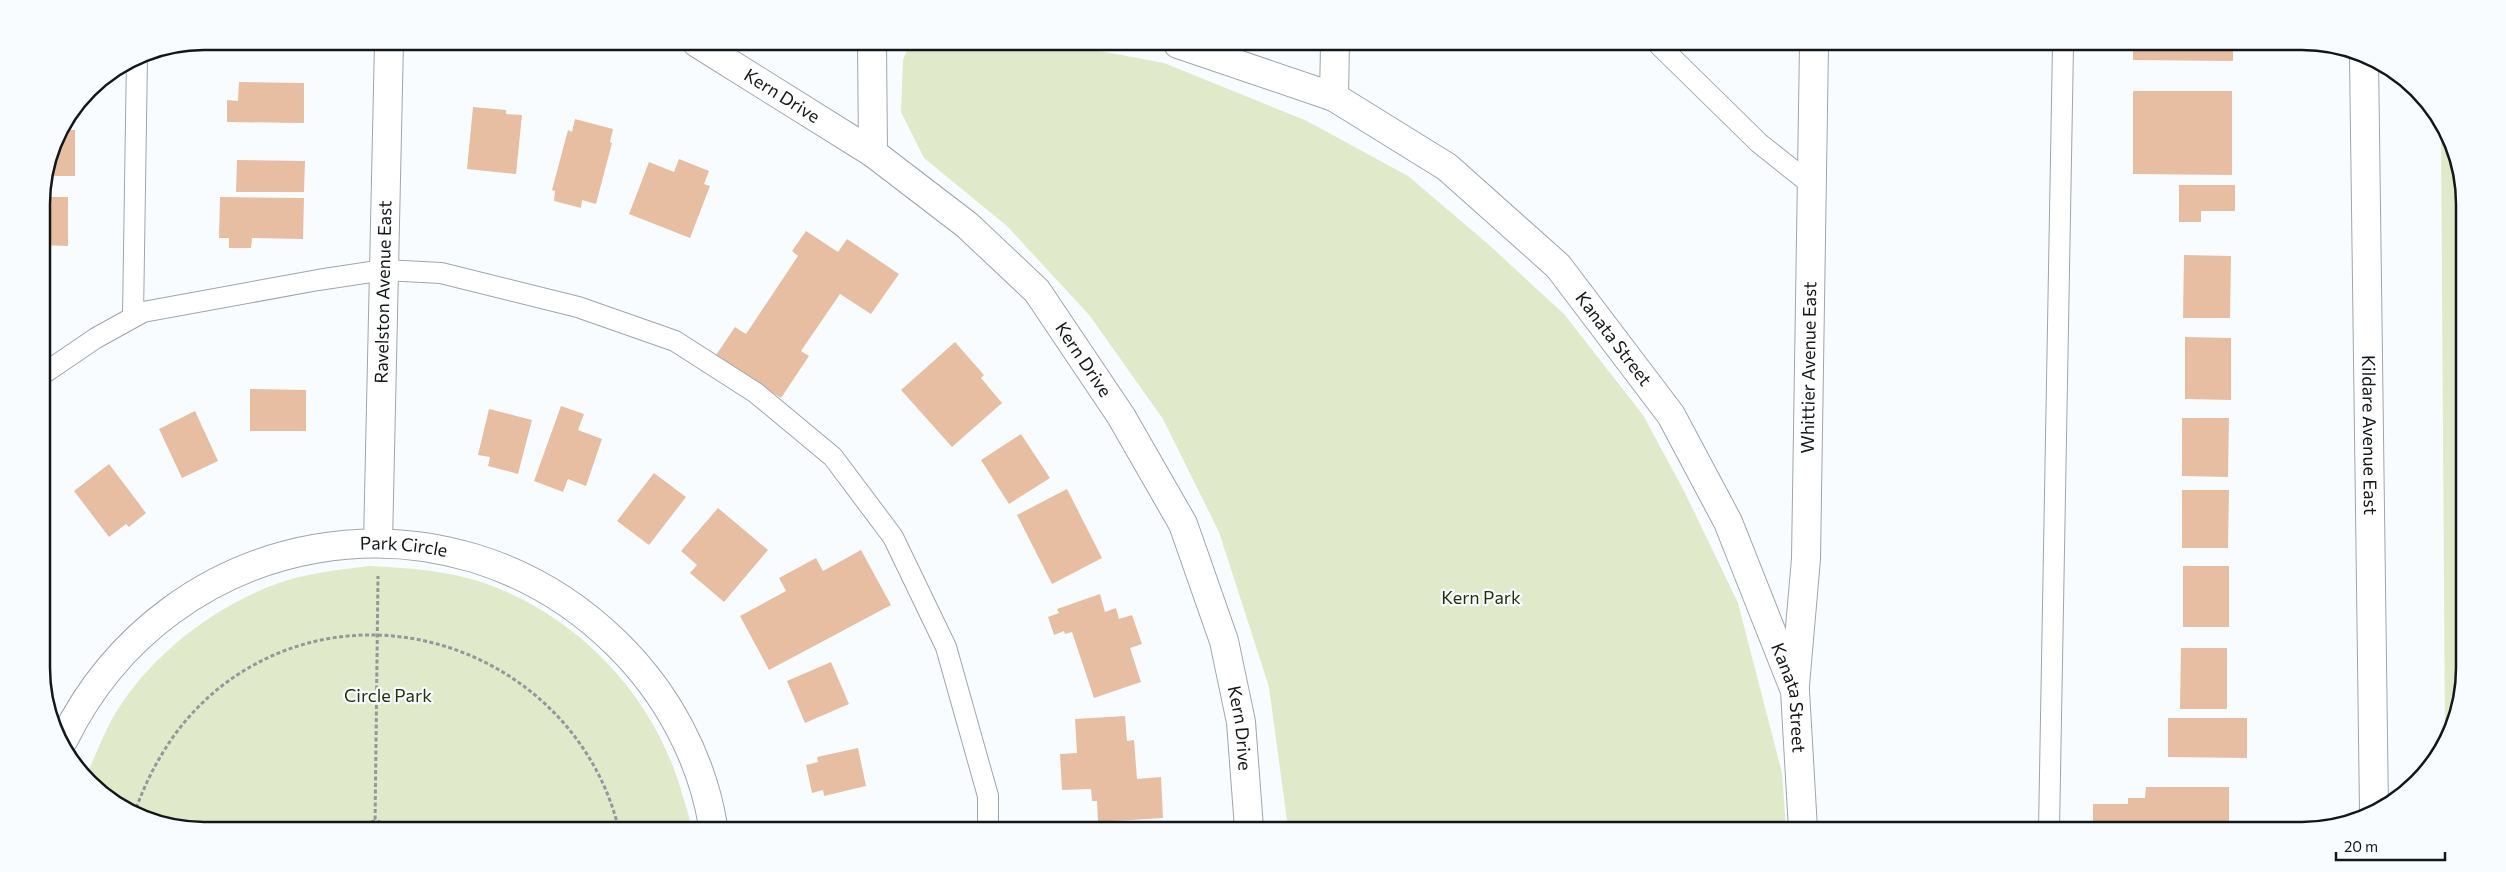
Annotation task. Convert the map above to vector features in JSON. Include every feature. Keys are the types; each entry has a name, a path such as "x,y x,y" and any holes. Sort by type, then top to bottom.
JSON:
{"street":[{"name":"Ravelston Avenue East","path":"378,543 389,50"},
{"name":"Kern Drive","path":"711,50 873,153 967,225 1037,291 1121,416 1183,524 1224,642 1241,722 1249,822"},
{"path":"872,50 873,153"},
{"name":"Kanata Street","path":"1196,50 1334,97 1448,167 1558,266 1672,415 1728,522 1795,691 1803,822"},
{"path":"1334,50 1334,97"},
{"name":"Whittier Avenue East","path":"1795,691 1806,559 1814,50"},
{"name":"Kildare Avenue East","path":"2364,64 2374,804"},
{"name":"Park Circle","path":"66,736 90,693 110,666 159,619 186,599 246,568 278,556 318,547 378,543 440,549 500,566 556,594 599,627 628,654 648,678 673,717 694,759 704,789 711,822"}],"lane":[{"path":"1664,50 1759,143 1813,186"},
{"path":"2049,822 2063,50"},
{"path":"133,317 137,66"},
{"path":"50,369 96,338 133,317 153,310 384,270 441,272 578,307 674,341 756,393 833,457 893,537 946,648 988,796 988,822"}],"path":[{"path":"375,822 378,543"},
{"path":"137,806 143,787 158,758 177,731 199,706 223,685 251,667 281,653 312,643 344,637 377,635 410,637 442,644 487,663 529,688 559,717 593,763 607,793 617,822"}],"green space":[{"name":"Kern Park","path":"907,50 1094,50 1164,63 1307,121 1408,176 1488,244 1564,314 1643,415 1685,493 1738,603 1782,773 1786,822 1287,822 1269,687 1219,532 1163,419 1090,316 1007,226 924,158 901,112 903,60"},
{"path":"2441,138 2448,155 2456,194 2456,668 2455,688 2445,725"},
{"name":"Circle Park","path":"369,566 440,572 481,582 516,596 548,614 579,637 606,662 630,690 651,722 668,755 690,822 184,821 164,817 127,801 110,790 89,770 112,719 126,697 162,656 183,638 205,621 252,594 287,580"}],"building":[{"path":"2133,50 2233,50 2233,61 2133,60"},
{"path":"239,82 304,83 304,123 227,122 227,100 238,101"},
{"path":"2133,91 2232,91 2232,175 2133,174"},
{"path":"473,107 506,110 506,114 522,115 516,174 467,169"},
{"path":"575,119 613,129 610,142 612,143 596,204 582,200 581,208 554,201 555,191 552,190 568,130 572,132"},
{"path":"69,130 75,130 75,176 53,176 55,164"},
{"path":"679,159 709,171 704,184 710,186 690,238 629,214 649,162 674,172"},
{"path":"237,160 305,161 304,192 236,192"},
{"path":"2179,185 2235,185 2235,211 2201,211 2201,222 2179,222"},
{"path":"50,197 68,197 68,246 50,245"},
{"path":"220,197 304,198 303,239 252,238 251,248 229,248 229,238 219,238"},
{"path":"806,231 838,252 847,239 899,274 871,314 840,294 801,351 809,356 781,398 716,355 735,327 746,334 798,256 792,251"},
{"path":"2184,255 2231,256 2230,318 2183,318"},
{"path":"2185,337 2231,338 2231,400 2185,399"},
{"path":"955,342 984,375 981,378 1002,403 952,447 901,390"},
{"path":"250,389 306,390 306,431 250,431"},
{"path":"561,406 584,414 578,430 602,439 586,486 568,479 563,492 534,481"},
{"path":"489,409 532,420 518,474 488,466 490,457 478,455"},
{"path":"195,411 218,461 182,478 159,429"},
{"path":"2182,418 2229,418 2228,477 2182,476"},
{"path":"1021,434 1050,478 1009,504 981,460"},
{"path":"109,464 146,513 129,527 126,524 109,537 74,491"},
{"path":"654,473 686,497 649,545 617,521"},
{"path":"1067,489 1102,558 1052,584 1017,515"},
{"path":"2182,490 2229,490 2228,548 2182,548"},
{"path":"718,508 768,550 724,602 690,573 697,565 681,551"},
{"path":"861,550 891,605 769,670 740,616 786,591 779,578 816,558 823,571"},
{"path":"2183,566 2229,566 2229,627 2183,627"},
{"path":"1100,594 1105,612 1116,608 1119,619 1132,615 1142,644 1130,648 1141,682 1094,698 1072,632 1065,634 1064,631 1054,635 1048,617 1059,613 1057,609"},
{"path":"2181,648 2227,648 2227,709 2180,709"},
{"path":"831,662 849,704 805,723 787,681"},
{"path":"1125,716 1127,741 1134,740 1137,779 1161,777 1163,818 1098,822 1097,801 1092,801 1091,789 1062,790 1060,754 1077,753 1075,719"},
{"path":"2168,718 2247,718 2247,758 2168,757"},
{"path":"858,748 866,786 824,796 823,790 812,793 806,765 818,762 817,757"},
{"path":"2146,787 2229,787 2229,822 2093,822 2093,804 2128,804 2128,798 2145,798"}]}
